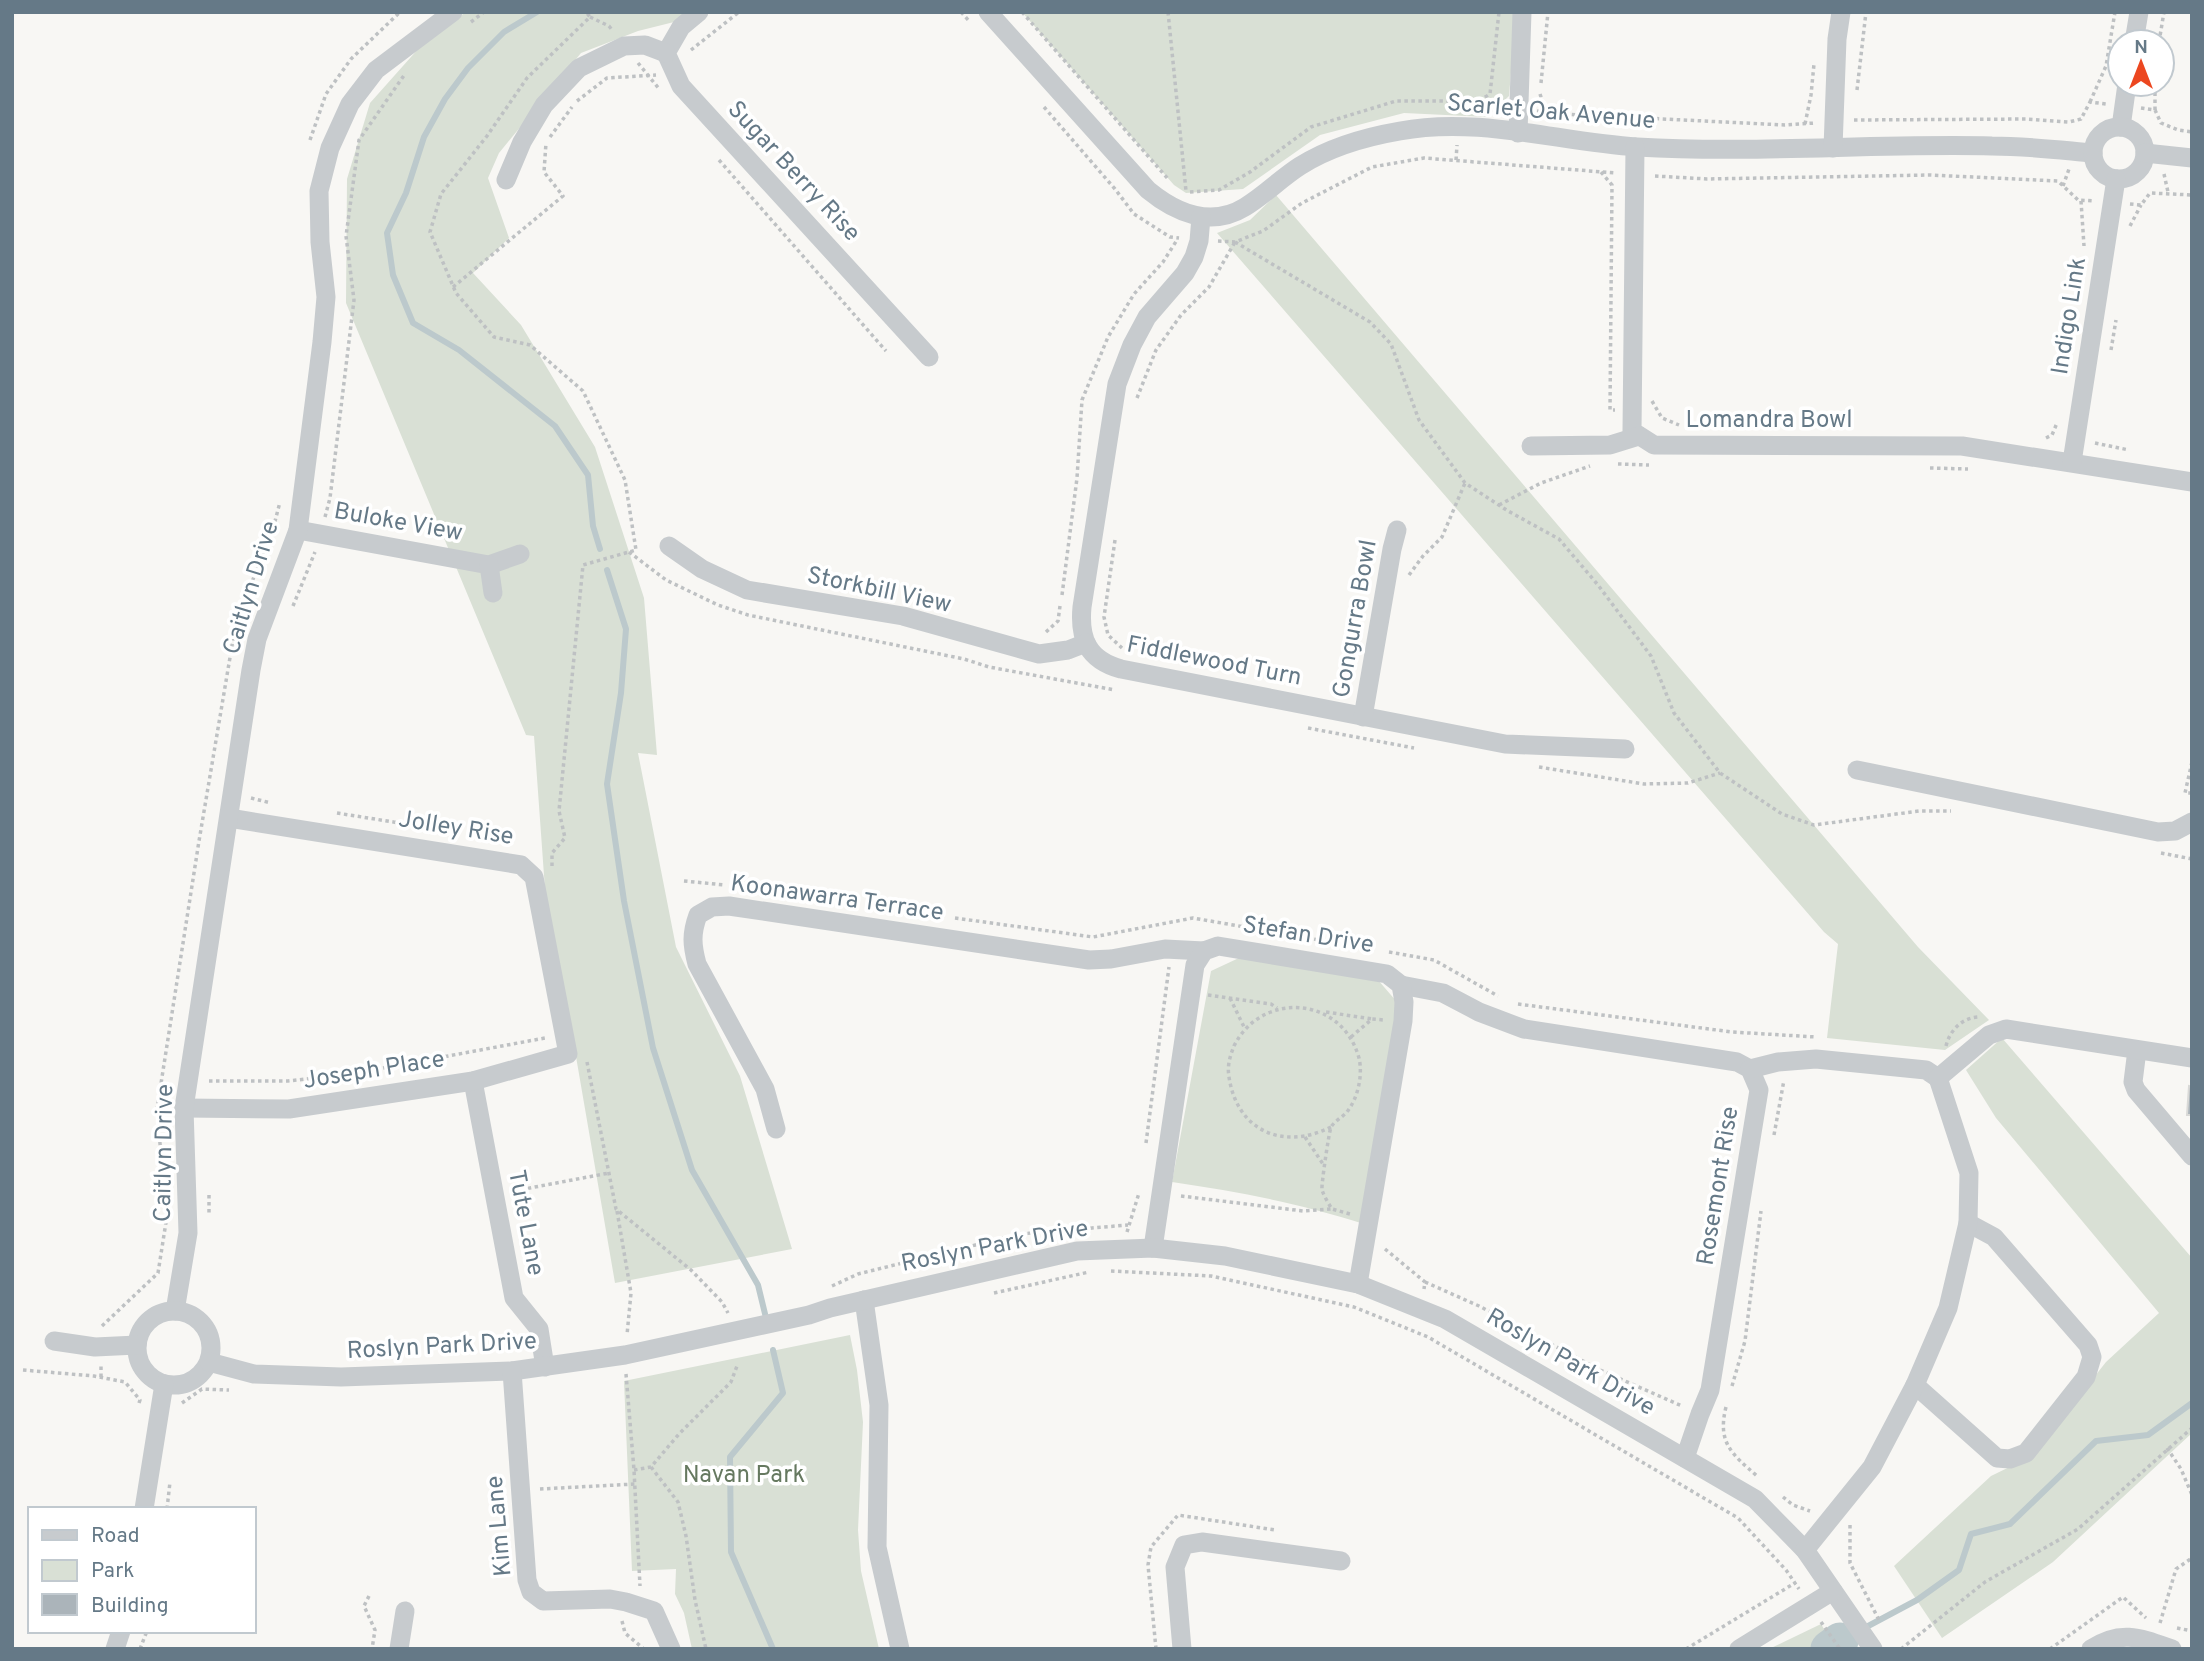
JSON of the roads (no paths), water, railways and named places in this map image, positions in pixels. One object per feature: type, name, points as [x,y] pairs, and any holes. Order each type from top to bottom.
[{"type":"street","points":[[506,180],[522,142],[544,106],[579,68],[624,46],[645,45],[669,59],[681,27],[699,12]]},
{"type":"street","points":[[988,12],[1148,190],[1174,209],[1201,217],[1199,241],[1194,257],[1185,272],[1147,317],[1132,345],[1117,384],[1083,595],[1081,622],[1086,643]]},
{"type":"street","points":[[1518,133],[1522,12]]},
{"type":"street","points":[[1833,148],[1840,12]]},
{"type":"street","name":"Caitlyn Drive","points":[[175,1311],[188,1233],[184,1108],[238,819],[257,639],[298,530],[326,297],[320,242],[319,191],[330,148],[350,104],[376,70],[458,21]]},
{"type":"street","name":"Sugar Berry Rise","points":[[669,59],[681,86],[929,357]]},
{"type":"street","points":[[2121,127],[2125,98]]},
{"type":"street","name":"Scarlet Oak Avenue","points":[[1201,217],[1217,216],[1244,208],[1299,166],[1321,154],[1373,136],[1431,127],[1477,128],[1635,147],[1759,151],[1990,145],[2093,153]]},
{"type":"street","points":[[2121,127],[2138,135],[2145,153],[2144,162],[2133,175],[2116,179],[2102,173],[2093,153],[2098,137],[2105,131],[2121,127]]},
{"type":"street","points":[[1635,147],[1632,431],[1639,436]]},
{"type":"street","points":[[2145,153],[2192,158]]},
{"type":"street","name":"Indigo Link","points":[[2072,462],[2116,179]]},
{"type":"street","points":[[1531,446],[1610,445],[1639,436]]},
{"type":"street","name":"Lomandra Bowl","points":[[1639,436],[1654,445],[1962,446],[2192,482]]},
{"type":"street","name":"Buloke View","points":[[298,530],[489,565],[520,554]]},
{"type":"street","name":"Gongurra Bowl","points":[[1363,717],[1397,530]]},
{"type":"street","name":"Storkbill View","points":[[669,546],[702,569],[747,590],[903,616],[1039,654],[1068,650],[1086,643]]},
{"type":"street","name":"Buloke View","points":[[489,565],[493,593]]},
{"type":"street","name":"Fiddlewood Turn","points":[[1086,643],[1097,659],[1107,665],[1363,717],[1504,744],[1625,749]]},
{"type":"street","points":[[1857,770],[2158,832],[2175,831],[2192,822]]},
{"type":"street","name":"Jolley Rise","points":[[238,819],[521,865],[534,877],[572,1048]]},
{"type":"street","name":"Koonawarra Terrace","points":[[776,1129],[765,1089],[697,964],[691,944],[698,915],[712,907],[729,906],[1089,960],[1172,949],[1204,951]]},
{"type":"street","name":"Stefan Drive","points":[[1204,951],[1218,946],[1387,974],[1401,985]]},
{"type":"street","points":[[1153,1248],[1195,965],[1204,951]]},
{"type":"street","points":[[1358,1284],[1403,1021],[1401,985],[1443,993],[1479,1012],[1524,1029],[1737,1062],[1750,1069],[1785,1061],[1816,1059],[1926,1070],[1938,1078],[1969,1173],[1968,1223],[1948,1308],[1915,1385],[1872,1467],[1805,1550]]},
{"type":"street","points":[[1938,1078],[1989,1035],[2006,1029],[2192,1058]]},
{"type":"street","name":"Joseph Place","points":[[184,1108],[289,1109],[473,1080],[572,1048]]},
{"type":"street","points":[[2137,1050],[2133,1082],[2136,1090],[2192,1156]]},
{"type":"street","name":"Rosemont Rise","points":[[1685,1458],[1710,1390],[1759,1090],[1750,1069]]},
{"type":"street","name":"Tute Lane","points":[[473,1080],[514,1298],[539,1329],[545,1367]]},
{"type":"street","points":[[1915,1385],[1997,1458],[2010,1459],[2026,1452],[2086,1377],[2092,1357],[2088,1345],[1994,1237],[1968,1223]]},
{"type":"street","name":"Roslyn Park Drive","points":[[209,1362],[254,1374],[341,1377],[512,1371],[625,1360],[724,1333],[1077,1251],[1153,1248],[1225,1256],[1358,1284],[1444,1319],[1755,1499],[1805,1550],[1871,1646]]},
{"type":"street","points":[[864,1300],[879,1405],[877,1546],[900,1649]]},
{"type":"street","points":[[175,1311],[199,1320],[207,1330],[211,1343],[209,1362],[202,1373],[192,1381],[180,1385],[164,1384],[153,1378],[138,1358],[137,1345],[148,1322],[159,1315],[175,1311]]},
{"type":"street","points":[[54,1340],[95,1347],[137,1345]]},
{"type":"street","name":"Kim Lane","points":[[512,1371],[527,1580],[531,1592],[542,1601],[610,1599],[654,1611],[671,1649]]},
{"type":"street","points":[[144,1507],[164,1384]]},
{"type":"street","points":[[1182,1649],[1175,1567],[1184,1545],[1202,1542],[1341,1560]]},
{"type":"street","points":[[1739,1649],[1814,1612],[1833,1591]]},
{"type":"street","points":[[399,1649],[405,1611]]},
{"type":"street","points":[[2091,1649],[2117,1637],[2136,1637],[2172,1649]]},
{"type":"waterway","points":[[537,12],[504,32],[468,68],[445,99],[424,137],[406,193],[387,233],[393,275],[413,323],[459,350],[555,426],[588,475],[593,526],[600,549]]},
{"type":"waterway","points":[[607,570],[626,629],[621,693],[607,784],[624,901],[653,1048],[692,1170],[758,1285],[767,1322]]},
{"type":"waterway","points":[[773,1350],[783,1393],[730,1457],[731,1552],[773,1649]]},
{"type":"waterway","points":[[1840,1641],[1917,1600],[1959,1570],[1971,1534],[2010,1524],[2096,1441],[2148,1435],[2192,1403]]},
{"type":"waterway","points":[[1829,1649],[1840,1641]]},
{"type":"park label","name":"Navan Park","points":[[744,1476]]}]
